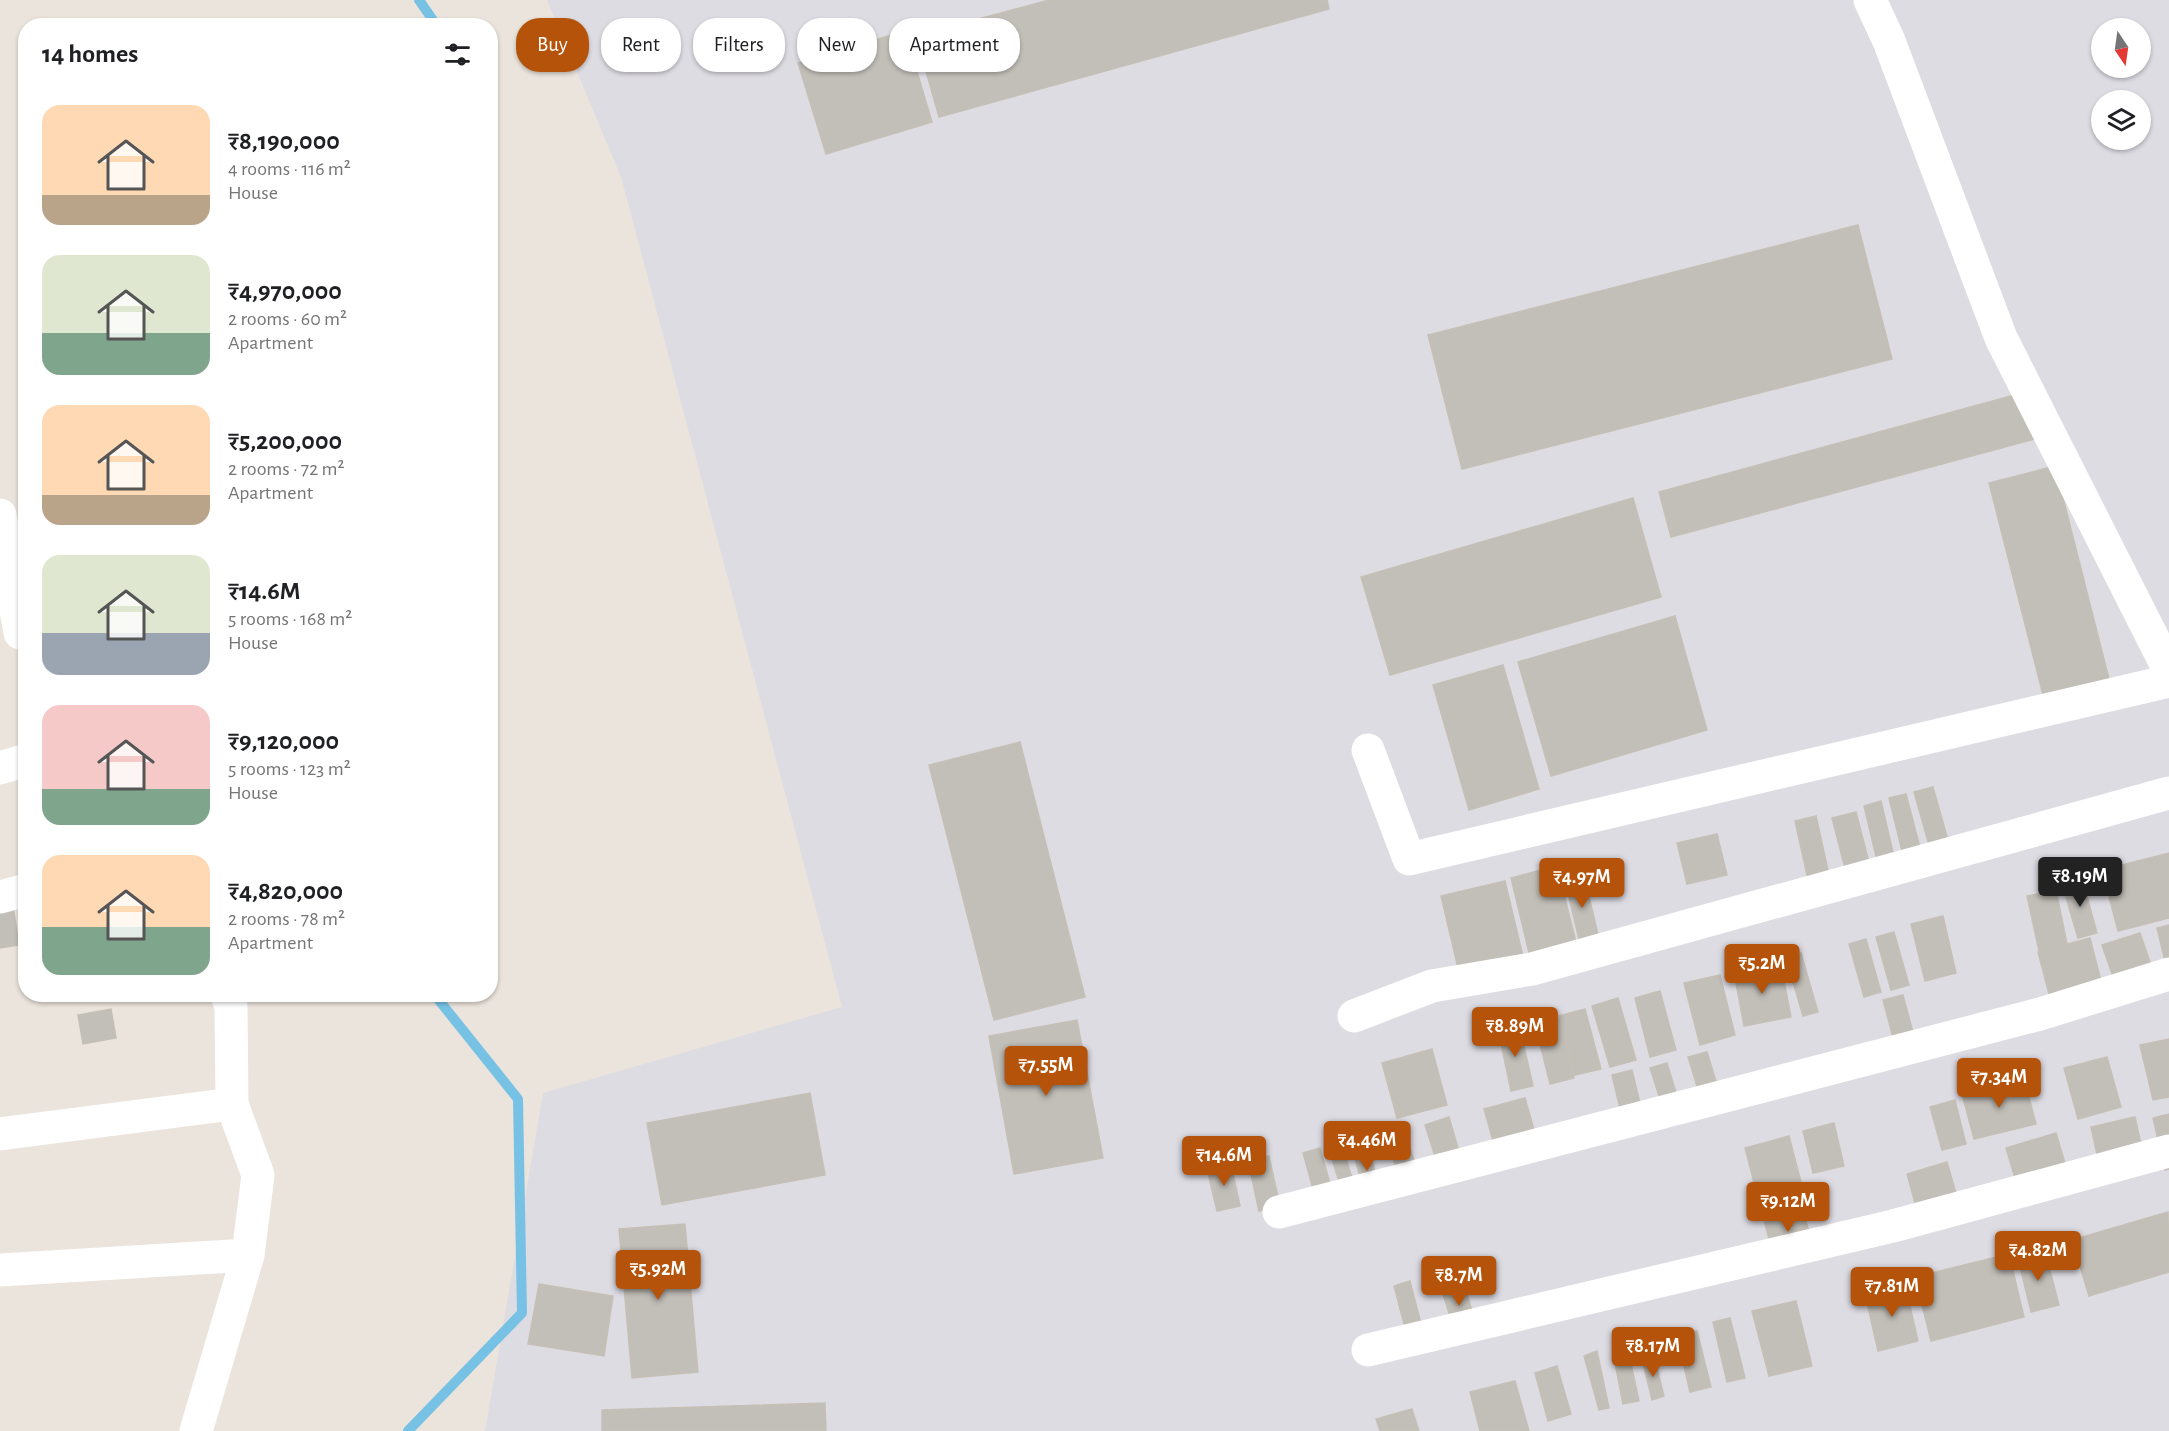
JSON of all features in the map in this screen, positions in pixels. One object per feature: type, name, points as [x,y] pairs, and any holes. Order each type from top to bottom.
[{"type":"street","points":[[1870,0],[1889,41],[2001,338],[2169,670]]},
{"type":"street","points":[[0,515],[15,638]]},
{"type":"street","points":[[1368,750],[1409,859],[2169,681]]},
{"type":"street","points":[[0,768],[18,762]]},
{"type":"street","points":[[1354,1016],[1432,986],[1532,969],[2169,793]]},
{"type":"street","points":[[0,897],[18,892]]},
{"type":"street","points":[[1279,1212],[2040,1014],[2169,974]]},
{"type":"street","points":[[196,1431],[248,1255],[258,1175],[232,1104],[229,1002]]},
{"type":"street","points":[[0,1134],[232,1104]]},
{"type":"street","points":[[1368,1350],[1893,1226],[2169,1150]]},
{"type":"street","points":[[0,1270],[248,1255]]},
{"type":"shaded area","points":[[547,0],[2169,0],[2169,1431],[485,1431],[543,1093],[842,1007],[621,177],[577,72],[589,72],[589,18],[555,18]]},
{"type":"building","points":[[1049,0],[1327,0],[1329,9],[939,117],[926,72],[1020,72],[1020,18],[982,18]]},
{"type":"building","points":[[889,36],[889,72],[917,72],[932,122],[826,154],[801,72],[877,72],[877,39]]},
{"type":"building","points":[[1858,225],[1892,359],[1462,469],[1428,335]]},
{"type":"building","points":[[2022,393],[2035,439],[1671,537],[1659,492]]},
{"type":"building","points":[[2055,466],[2109,679],[2043,695],[1989,483]]},
{"type":"building","points":[[1633,498],[1661,597],[1390,675],[1361,577]]},
{"type":"building","points":[[1675,616],[1707,730],[1551,776],[1518,662]]},
{"type":"building","points":[[1503,665],[1539,789],[1469,810],[1433,685]]},
{"type":"building","points":[[1020,742],[1085,997],[994,1020],[929,765]]},
{"type":"building","points":[[1933,787],[1950,847],[1931,852],[1914,792]]},
{"type":"building","points":[[1906,794],[1922,855],[1904,859],[1889,798]]},
{"type":"building","points":[[1881,801],[1896,865],[1879,869],[1864,806]]},
{"type":"building","points":[[1856,812],[1871,870],[1847,876],[1832,818]]},
{"type":"building","points":[[1816,816],[1832,888],[1811,893],[1795,821]]},
{"type":"building","points":[[1717,834],[1727,875],[1687,884],[1677,843]]},
{"type":"building","points":[[2169,853],[2169,918],[2118,931],[2102,870]]},
{"type":"building","points":[[1557,866],[1578,950],[1531,961],[1511,878]]},
{"type":"building","points":[[1582,867],[1601,947],[1582,952],[1563,872]]},
{"type":"building","points":[[2082,878],[2097,933],[2078,938],[2062,884]]},
{"type":"building","points":[[1505,881],[1526,969],[1462,985],[1441,896]]},
{"type":"building","points":[[2056,890],[2067,944],[2039,951],[2027,896]]},
{"type":"building","points":[[13,906],[18,945],[0,948],[0,908]]},
{"type":"building","points":[[1943,916],[1956,973],[1925,981],[1911,924]]},
{"type":"building","points":[[2169,925],[2169,978],[2157,928]]},
{"type":"building","points":[[1894,932],[1909,985],[1891,990],[1876,937]]},
{"type":"building","points":[[2140,933],[2158,985],[2120,997],[2102,945]]},
{"type":"building","points":[[2090,938],[2106,1000],[2054,1013],[2038,952]]},
{"type":"building","points":[[1866,939],[1881,992],[1864,997],[1849,944]]},
{"type":"building","points":[[1801,953],[1818,1012],[1803,1016],[1786,958]]},
{"type":"building","points":[[1781,965],[1791,1017],[1744,1026],[1734,973]]},
{"type":"building","points":[[1720,975],[1735,1035],[1700,1045],[1684,983]]},
{"type":"building","points":[[1660,991],[1676,1050],[1650,1057],[1635,998]]},
{"type":"building","points":[[1903,995],[1918,1051],[1898,1056],[1883,1000]]},
{"type":"building","points":[[1618,998],[1636,1060],[1610,1067],[1592,1006]]},
{"type":"building","points":[[111,1009],[116,1038],[83,1044],[78,1015]]},
{"type":"building","points":[[1585,1009],[1601,1069],[1575,1075],[1559,1016]]},
{"type":"building","points":[[1560,1018],[1574,1078],[1550,1084],[1535,1024]]},
{"type":"building","points":[[1077,1020],[1103,1158],[1014,1174],[989,1036]]},
{"type":"building","points":[[1519,1024],[1533,1086],[1511,1091],[1498,1029]]},
{"type":"building","points":[[2169,1039],[2169,1097],[2153,1100],[2140,1045]]},
{"type":"building","points":[[1432,1049],[1447,1105],[1397,1118],[1382,1063]]},
{"type":"building","points":[[1707,1052],[1723,1104],[1704,1109],[1688,1057]]},
{"type":"building","points":[[2107,1057],[2121,1107],[2078,1119],[2064,1068]]},
{"type":"building","points":[[1667,1063],[1685,1122],[1669,1127],[1650,1068]]},
{"type":"building","points":[[1632,1070],[1646,1128],[1626,1134],[1612,1075]]},
{"type":"building","points":[[2024,1078],[2036,1124],[1974,1139],[1962,1094]]},
{"type":"building","points":[[810,1093],[825,1175],[662,1205],[647,1123]]},
{"type":"building","points":[[1525,1098],[1538,1144],[1497,1155],[1484,1109]]},
{"type":"building","points":[[1955,1100],[1966,1144],[1942,1150],[1930,1107]]},
{"type":"building","points":[[2169,1114],[2169,1169],[2165,1170],[2153,1118]]},
{"type":"building","points":[[1449,1117],[1463,1165],[1440,1172],[1425,1125]]},
{"type":"building","points":[[2135,1117],[2147,1172],[2103,1182],[2091,1127]]},
{"type":"building","points":[[1834,1123],[1844,1166],[1813,1173],[1803,1131]]},
{"type":"building","points":[[1404,1131],[1421,1180],[1402,1186],[1386,1137]]},
{"type":"building","points":[[2056,1133],[2070,1180],[2020,1195],[2006,1148]]},
{"type":"building","points":[[1789,1136],[1802,1186],[1758,1198],[1745,1148]]},
{"type":"building","points":[[1340,1138],[1358,1198],[1345,1202],[1327,1142]]},
{"type":"building","points":[[1366,1140],[1383,1199],[1367,1203],[1351,1144]]},
{"type":"building","points":[[1320,1148],[1334,1198],[1317,1203],[1303,1153]]},
{"type":"building","points":[[1269,1156],[1280,1206],[1259,1211],[1248,1161]]},
{"type":"building","points":[[1947,1162],[1962,1214],[1921,1225],[1907,1174]]},
{"type":"building","points":[[1231,1164],[1240,1206],[1217,1211],[1207,1169]]},
{"type":"building","points":[[1801,1203],[1815,1253],[1776,1264],[1762,1213]]},
{"type":"building","points":[[2168,1212],[2169,1272],[2089,1296],[2072,1240]]},
{"type":"building","points":[[685,1224],[698,1372],[632,1378],[619,1229]]},
{"type":"building","points":[[2045,1251],[2059,1305],[2031,1312],[2018,1258]]},
{"type":"building","points":[[2009,1254],[2024,1317],[1931,1341],[1915,1277]]},
{"type":"building","points":[[1461,1275],[1479,1333],[1457,1339],[1439,1281]]},
{"type":"building","points":[[1410,1281],[1424,1335],[1408,1339],[1394,1286]]},
{"type":"building","points":[[539,1284],[613,1296],[604,1356],[528,1344]]},
{"type":"building","points":[[1905,1284],[1918,1341],[1878,1351],[1865,1294]]},
{"type":"building","points":[[1796,1301],[1812,1366],[1769,1376],[1752,1311]]},
{"type":"building","points":[[1730,1318],[1745,1378],[1727,1382],[1713,1322]]},
{"type":"building","points":[[1697,1331],[1711,1387],[1690,1392],[1677,1336]]},
{"type":"building","points":[[1628,1350],[1639,1401],[1623,1404],[1613,1353]]},
{"type":"building","points":[[1597,1351],[1609,1408],[1599,1410],[1584,1356]]},
{"type":"building","points":[[1654,1356],[1664,1396],[1652,1400],[1642,1359]]},
{"type":"building","points":[[1557,1366],[1571,1414],[1548,1421],[1535,1373]]},
{"type":"building","points":[[1515,1381],[1529,1431],[1480,1431],[1470,1392]]},
{"type":"building","points":[[825,1403],[826,1431],[602,1431],[602,1410]]},
{"type":"building","points":[[1412,1409],[1419,1431],[1380,1431],[1376,1419]]},
{"type":"waterway","points":[[419,0],[431,18]]},
{"type":"waterway","points":[[408,1431],[522,1313],[518,1099],[440,1002]]}]
